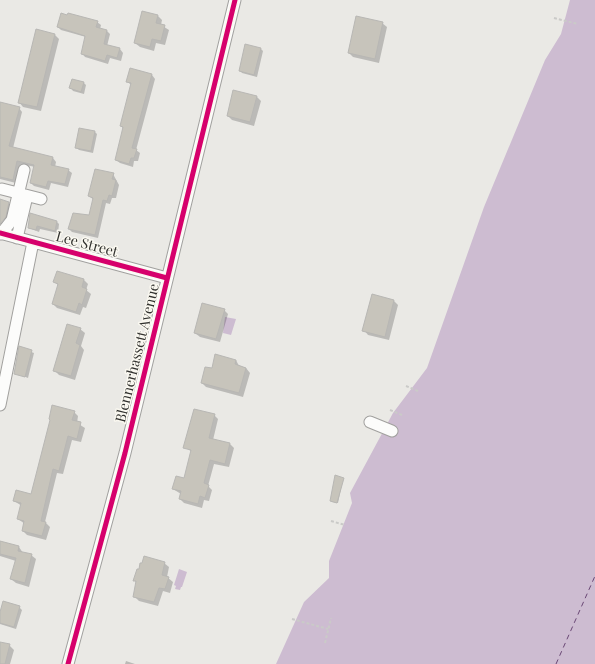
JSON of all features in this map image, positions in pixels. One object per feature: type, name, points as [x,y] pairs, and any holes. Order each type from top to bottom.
[{"type":"street","name":"Blennerhassett Avenue","points":[[68,664],[106,525],[235,0]]},
{"type":"street","points":[[17,238],[23,195],[24,170]]},
{"type":"street","points":[[2,189],[41,199]]},
{"type":"street","points":[[1,234],[12,220],[23,195]]},
{"type":"street","name":"Lee Street","points":[[1,234],[167,278]]},
{"type":"street","points":[[0,405],[33,242]]},
{"type":"street","points":[[370,422],[392,432]]},
{"type":"path","points":[[554,18],[578,24]]},
{"type":"path","points":[[406,386],[418,391]]},
{"type":"path","points":[[390,410],[402,414]]},
{"type":"path","points":[[331,521],[345,525]]},
{"type":"path","points":[[325,643],[331,618]]},
{"type":"path","points":[[292,620],[328,629]]},
{"type":"shaded area","points":[[570,0],[595,0],[595,664],[276,664],[304,602],[329,578],[329,561],[352,503],[350,493],[393,413],[427,368],[484,207],[545,60],[561,34]]},
{"type":"shaded area","points":[[225,317],[236,319],[231,335],[223,333]]},
{"type":"shaded area","points":[[179,569],[187,572],[180,590],[175,589],[176,586],[174,585]]},
{"type":"building","points":[[142,11],[158,15],[156,23],[165,25],[161,41],[152,39],[150,47],[134,43]]},
{"type":"building","points":[[61,13],[67,15],[68,13],[98,21],[96,27],[107,30],[104,44],[120,48],[117,58],[107,55],[105,61],[81,54],[85,36],[57,27]]},
{"type":"building","points":[[356,16],[383,22],[375,59],[348,53]]},
{"type":"building","points":[[36,29],[55,34],[37,107],[18,103]]},
{"type":"building","points":[[245,44],[261,48],[254,75],[239,71]]},
{"type":"building","points":[[130,68],[152,74],[132,148],[137,149],[134,158],[131,158],[129,164],[115,160],[123,127],[120,126],[131,83],[126,82]]},
{"type":"building","points":[[72,79],[84,82],[81,92],[69,88]]},
{"type":"building","points":[[233,90],[257,96],[250,122],[227,116]]},
{"type":"building","points":[[0,102],[20,107],[9,146],[53,157],[51,165],[69,169],[65,184],[48,181],[46,187],[30,183],[34,165],[17,161],[13,180],[0,177]]},
{"type":"building","points":[[79,128],[95,131],[91,151],[75,148]]},
{"type":"building","points":[[95,169],[114,173],[112,179],[116,180],[112,196],[109,195],[107,201],[103,200],[95,235],[68,229],[73,213],[89,215],[93,198],[88,196]]},
{"type":"building","points":[[0,199],[9,202],[6,217],[0,224]]},
{"type":"building","points":[[30,213],[57,221],[55,231],[37,226],[36,230],[28,228]]},
{"type":"building","points":[[57,271],[84,279],[82,287],[87,289],[82,305],[79,303],[76,312],[52,304],[58,284],[53,282]]},
{"type":"building","points":[[372,294],[394,300],[385,337],[362,331]]},
{"type":"building","points":[[202,303],[225,309],[216,339],[194,333]]},
{"type":"building","points":[[67,324],[81,328],[76,343],[80,345],[71,376],[53,371]]},
{"type":"building","points":[[19,346],[32,350],[25,377],[14,374]]},
{"type":"building","points":[[215,354],[236,360],[235,364],[246,368],[239,393],[201,383],[205,367],[212,368]]},
{"type":"building","points":[[52,405],[75,411],[72,420],[81,422],[77,439],[68,436],[59,471],[53,469],[41,521],[46,522],[42,536],[22,531],[24,521],[17,519],[21,503],[13,501],[16,490],[31,494],[50,420]]},
{"type":"building","points":[[194,409],[215,414],[209,438],[230,443],[225,464],[210,460],[204,483],[209,485],[205,498],[200,496],[198,504],[179,499],[181,491],[172,489],[176,476],[184,478],[191,450],[183,448]]},
{"type":"building","points":[[335,475],[344,478],[337,503],[330,501]]},
{"type":"building","points":[[0,541],[19,546],[18,551],[32,554],[25,583],[10,579],[16,558],[0,554]]},
{"type":"building","points":[[144,556],[165,562],[162,575],[169,577],[165,589],[159,588],[154,602],[133,597],[136,581],[133,581]]},
{"type":"building","points":[[3,601],[20,606],[14,627],[0,623],[0,612]]},
{"type":"building","points":[[0,642],[10,644],[5,664],[0,664]]},
{"type":"ferry route","points":[[556,664],[595,576]]},
{"type":"cycle path","points":[[68,664],[125,453],[235,0]]},
{"type":"cycle path","points":[[0,233],[167,278]]}]
